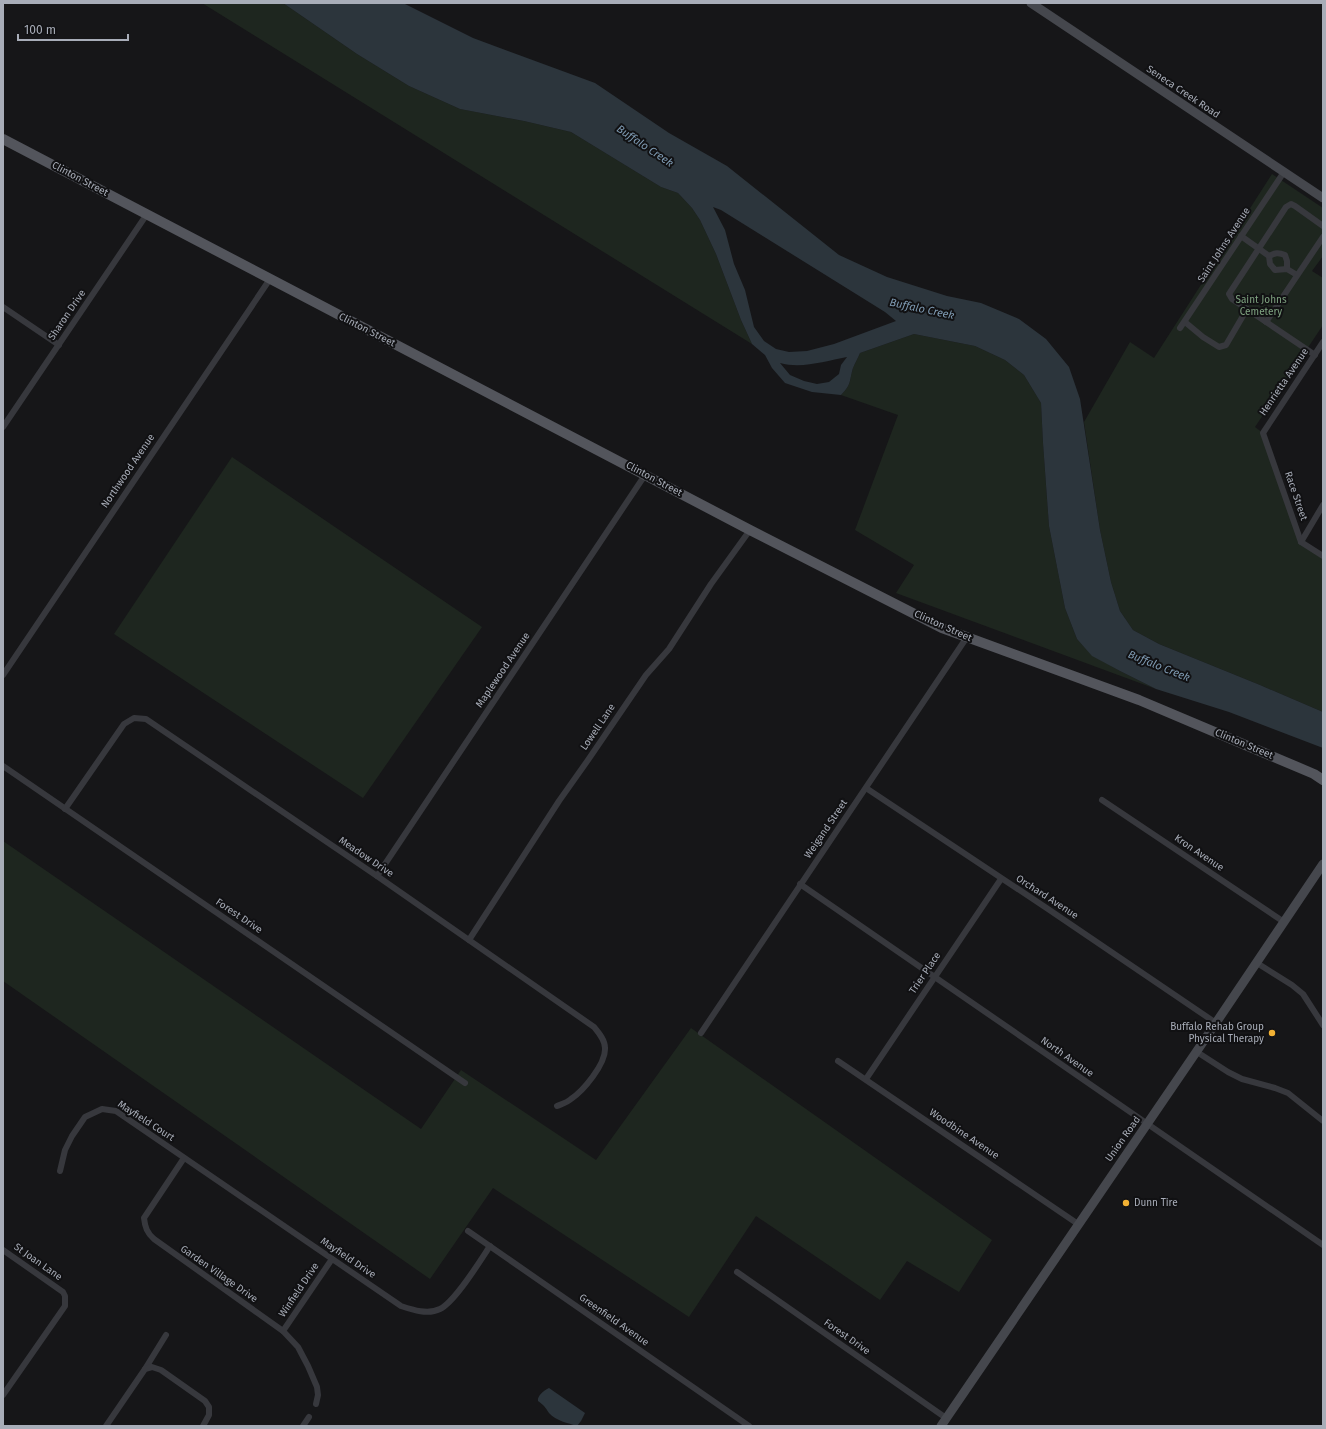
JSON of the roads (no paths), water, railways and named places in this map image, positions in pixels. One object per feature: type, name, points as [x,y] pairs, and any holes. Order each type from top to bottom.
[{"type":"main road","name":"Seneca Creek Road","points":[[1031,3],[1323,198]]},
{"type":"main road","name":"Clinton Street","points":[[3,139],[750,530],[942,628],[1139,700],[1314,774],[1323,780]]},
{"type":"main road","name":"Union Road","points":[[941,1426],[1197,1052],[1323,864]]},
{"type":"street","name":"Saint Johns Avenue","points":[[1180,328],[1284,172]]},
{"type":"street","points":[[1315,355],[1232,299],[1229,294],[1286,207],[1291,204],[1295,206],[1323,226]]},
{"type":"street","name":"Sharon Drive","points":[[3,427],[147,214]]},
{"type":"street","points":[[1241,236],[1269,256],[1270,264],[1275,270],[1287,269],[1297,276]]},
{"type":"street","points":[[1266,322],[1323,237]]},
{"type":"street","points":[[1269,256],[1274,253],[1285,255],[1287,269]]},
{"type":"street","name":"Northwood Avenue","points":[[3,675],[270,279]]},
{"type":"street","points":[[3,307],[59,345]]},
{"type":"street","points":[[1185,322],[1202,338],[1219,347],[1226,345],[1247,309]]},
{"type":"street","name":"Henrietta Avenue","points":[[1262,432],[1323,342]]},
{"type":"street","name":"Race Street","points":[[1262,432],[1301,542]]},
{"type":"street","name":"Maplewood Avenue","points":[[377,876],[645,475]]},
{"type":"street","points":[[1323,505],[1301,542],[1323,556]]},
{"type":"street","name":"Lowell Lane","points":[[469,940],[559,801],[646,675],[669,649],[711,584],[750,530]]},
{"type":"street","name":"Weigand Street","points":[[701,1033],[967,637]]},
{"type":"street","name":"Meadow Drive","points":[[65,809],[124,724],[134,718],[146,719],[594,1026],[601,1036],[605,1049],[601,1064],[588,1084],[571,1100],[557,1106]]},
{"type":"street","name":"Forest Drive","points":[[3,766],[464,1083]]},
{"type":"street","name":"Orchard Avenue","points":[[866,788],[1216,1023]]},
{"type":"street","name":"Kron Avenue","points":[[1102,800],[1284,922]]},
{"type":"street","name":"Trier Place","points":[[866,1079],[1001,879]]},
{"type":"street","name":"North Avenue","points":[[800,884],[1323,1245]]},
{"type":"street","points":[[1257,963],[1292,985],[1303,994],[1323,1025]]},
{"type":"street","points":[[1197,1052],[1242,1080],[1275,1088],[1288,1093],[1323,1121]]},
{"type":"street","name":"Woodbine Avenue","points":[[838,1061],[1078,1224]]},
{"type":"street","name":"Mayfield Court","points":[[60,1171],[65,1150],[79,1124],[85,1117],[102,1109],[116,1111],[184,1158]]},
{"type":"street","name":"Mayfield Drive","points":[[184,1158],[401,1306],[415,1311],[430,1312],[440,1310],[449,1302],[490,1246]]},
{"type":"street","name":"Garden Village Drive","points":[[184,1158],[144,1218],[148,1234],[154,1240],[283,1331],[298,1347],[308,1366],[317,1387],[318,1395],[316,1404]]},
{"type":"street","name":"Greenfield Avenue","points":[[468,1231],[749,1426]]},
{"type":"street","name":"St Joan Lane","points":[[3,1250],[63,1292],[65,1296],[65,1306],[3,1395]]},
{"type":"street","name":"Winfield Drive","points":[[283,1331],[332,1259]]},
{"type":"street","name":"Forest Drive","points":[[737,1272],[946,1418]]},
{"type":"street","points":[[106,1426],[166,1335]]},
{"type":"street","points":[[145,1369],[152,1367],[161,1370],[205,1401],[209,1407],[209,1415],[203,1426]]},
{"type":"street","points":[[303,1426],[309,1417]]},
{"type":"water","name":"Buffalo Creek","points":[[283,3],[403,3],[473,38],[595,83],[669,133],[727,166],[839,255],[887,277],[947,296],[981,303],[1019,319],[1046,339],[1069,367],[1080,399],[1100,530],[1111,582],[1120,611],[1133,630],[1159,644],[1323,712],[1323,748],[1229,712],[1156,689],[1092,656],[1077,639],[1065,608],[1049,526],[1041,403],[1024,375],[1005,360],[975,346],[914,334],[860,353],[853,368],[849,385],[841,395],[812,392],[785,383],[772,368],[765,355],[752,344],[741,320],[716,254],[700,220],[692,208],[678,193],[661,187],[571,132],[524,121],[460,109],[409,86],[357,54]],"holes":[[[713,207],[721,210],[885,312],[896,321],[834,344],[807,351],[789,352],[776,349],[764,341],[754,327],[745,290],[734,264],[725,230]],[[847,357],[841,365],[839,374],[829,382],[817,384],[804,381],[790,375],[780,363],[788,365],[805,365]]]},
{"type":"water","points":[[549,1388],[585,1413],[577,1426],[555,1418],[549,1413],[544,1405],[538,1401],[541,1393]]},
{"type":"place","name":"Buffalo Rehab Group Physical Therapy","points":[[1272,1033]]},
{"type":"place","name":"Dunn Tire","points":[[1126,1203]]},
{"type":"park label","name":"Saint Johns Cemetery","points":[[1261,306]]}]
